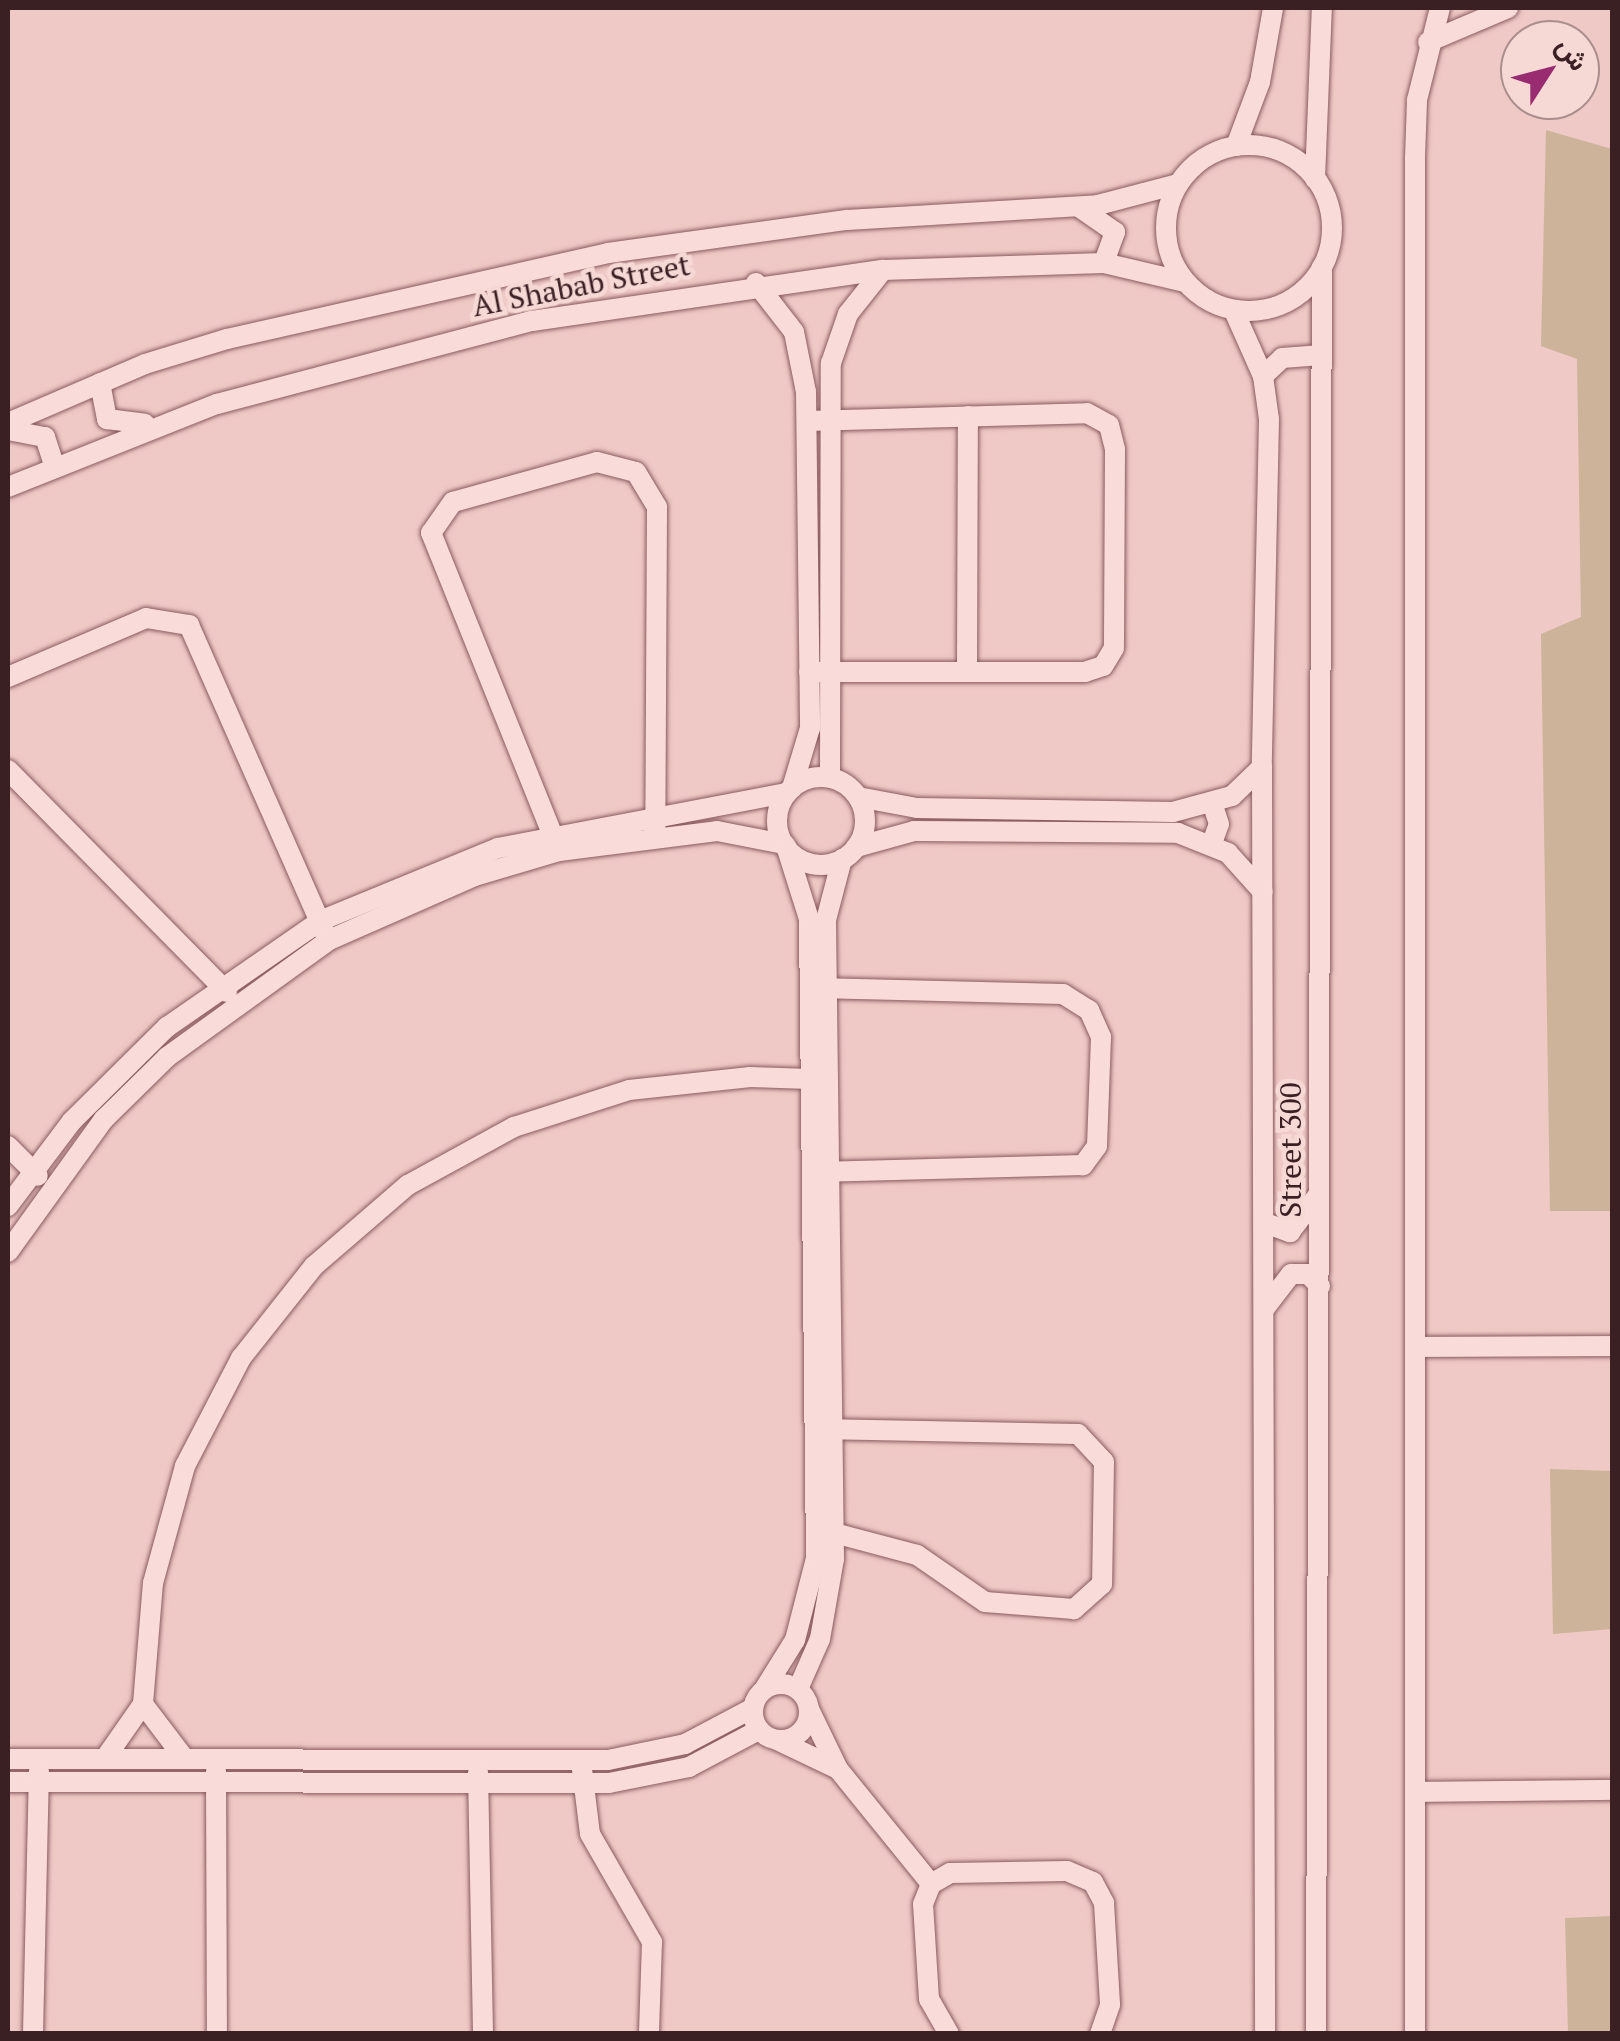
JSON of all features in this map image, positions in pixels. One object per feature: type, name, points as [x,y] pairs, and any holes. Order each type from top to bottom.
[{"type":"street","points":[[1236,146],[1260,82],[1273,8]]},
{"type":"street","points":[[1316,179],[1280,151],[1236,146],[1203,159],[1178,184],[1167,245],[1185,282],[1234,312],[1286,302],[1322,267],[1332,231],[1316,179],[1322,8]]},
{"type":"street","points":[[1415,2034],[1414,158],[1428,42],[1440,8]]},
{"type":"street","points":[[1428,42],[1508,8]]},
{"type":"street","name":"Al Shabab Street","points":[[8,427],[100,384],[228,339],[608,254],[848,220],[1077,206],[1178,184]]},
{"type":"street","points":[[1077,206],[1114,232],[1104,262]]},
{"type":"street","name":"Al Shabab Street","points":[[8,487],[161,423],[532,320],[756,283],[882,270],[1104,262],[1185,282]]},
{"type":"street","name":"Street 300","points":[[1316,2034],[1322,267]]},
{"type":"street","points":[[882,270],[837,338],[820,672],[810,728],[778,824],[810,920],[819,988],[827,1613],[798,1689],[838,1769],[931,1884]]},
{"type":"street","points":[[756,283],[794,332],[807,421],[820,672],[830,778]]},
{"type":"street","name":"Street 300","points":[[1234,312],[1263,376],[1269,418],[1262,768],[1265,2034]]},
{"type":"street","points":[[1263,376],[1282,358],[1322,356]]},
{"type":"street","points":[[100,384],[107,419],[161,423]]},
{"type":"street","points":[[807,421],[1087,413],[1108,425],[1115,449],[1110,658],[1085,672],[820,672]]},
{"type":"street","points":[[968,416],[968,672]]},
{"type":"street","points":[[8,427],[45,437],[54,465]]},
{"type":"street","points":[[556,842],[431,533],[453,502],[597,462],[636,472],[657,507],[656,827]]},
{"type":"street","points":[[8,677],[146,618],[190,626],[325,931]]},
{"type":"street","points":[[830,778],[858,797],[918,808],[1173,812],[1213,805],[1262,768]]},
{"type":"street","points":[[8,770],[235,1001]]},
{"type":"street","points":[[8,1206],[31,1169],[122,1069],[220,984],[325,931],[556,842],[656,827],[830,778]]},
{"type":"street","points":[[821,1172],[810,1079],[828,904],[865,817],[858,797]]},
{"type":"street","points":[[1212,843],[1218,824],[1213,805]]},
{"type":"street","points":[[656,827],[740,832],[785,845],[812,863],[914,831],[1178,833],[1212,843],[1262,892]]},
{"type":"street","points":[[8,1252],[49,1188],[116,1108],[235,1001],[325,931]]},
{"type":"street","points":[[819,988],[1062,994],[1089,1010],[1101,1038],[1097,1146],[1083,1165],[821,1172]]},
{"type":"street","points":[[106,1757],[143,1704],[152,1583],[198,1438],[276,1309],[360,1222],[460,1153],[571,1106],[690,1080],[810,1079]]},
{"type":"street","points":[[8,1146],[49,1188]]},
{"type":"street","points":[[1264,1222],[1290,1232],[1320,1193]]},
{"type":"street","points":[[1265,1308],[1291,1274],[1308,1274],[1320,1286]]},
{"type":"street","points":[[1416,1348],[1612,1346]]},
{"type":"street","points":[[823,1429],[1078,1434],[1104,1462],[1102,1584],[1074,1609],[984,1602],[917,1555],[825,1530]]},
{"type":"street","points":[[8,1760],[216,1757],[582,1761],[660,1752],[753,1708],[806,1614],[825,1530]]},
{"type":"street","points":[[764,1688],[798,1689]]},
{"type":"street","points":[[143,1704],[184,1758]]},
{"type":"street","points":[[753,1708],[768,1735],[838,1769]]},
{"type":"street","points":[[8,1782],[581,1783],[663,1774],[768,1735],[796,1735],[809,1709]]},
{"type":"street","points":[[216,1757],[216,2034]]},
{"type":"street","points":[[33,2034],[39,1758]]},
{"type":"street","points":[[478,1760],[483,2034]]},
{"type":"street","points":[[582,1761],[581,1783],[600,1858],[652,1942],[649,2034]]},
{"type":"street","points":[[1417,1792],[1612,1790]]},
{"type":"street","points":[[949,2034],[928,1999],[923,1904],[931,1884],[950,1873],[1067,1870],[1092,1882],[1104,1903],[1110,2005],[1100,2034]]},
{"type":"shaded area","points":[[1546,130],[1612,149],[1612,1211],[1550,1211],[1541,634],[1581,617],[1577,359],[1541,346]]},
{"type":"shaded area","points":[[1550,1469],[1612,1471],[1612,1629],[1553,1634]]},
{"type":"shaded area","points":[[1612,1916],[1612,2033],[1568,2033],[1565,1918]]}]
